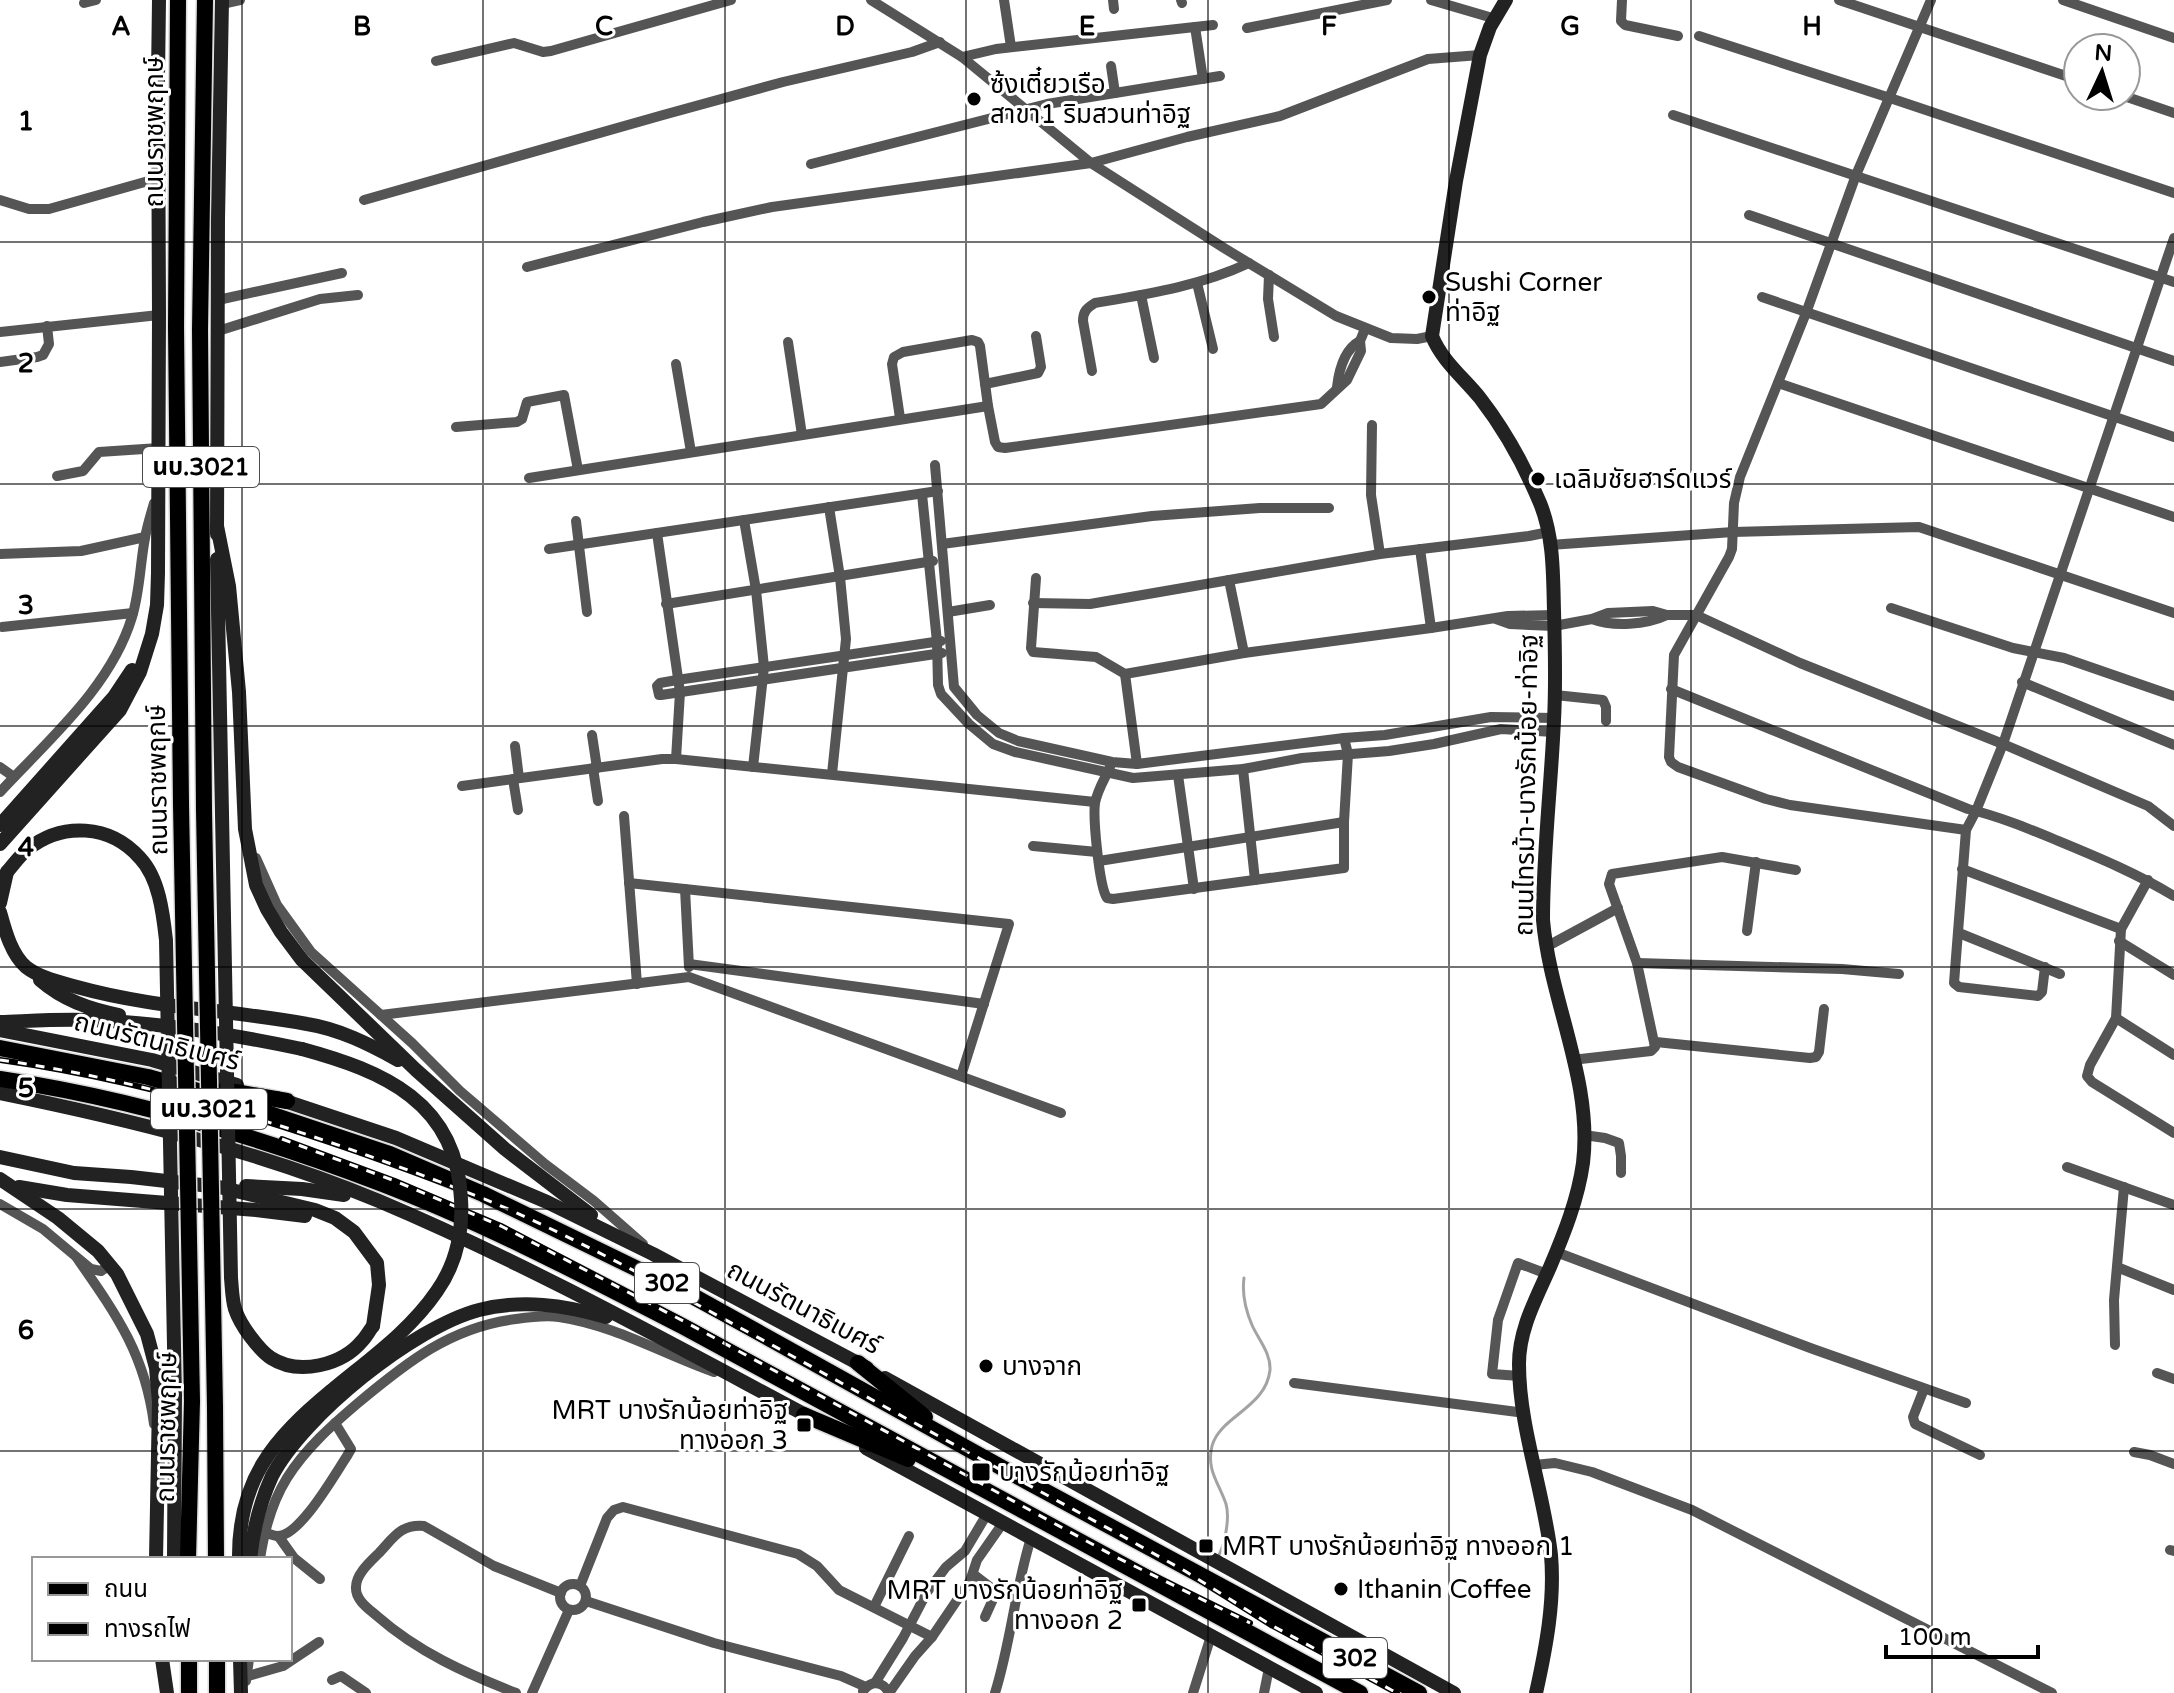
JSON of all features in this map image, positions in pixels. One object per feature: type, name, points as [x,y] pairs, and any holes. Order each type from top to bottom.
[{"type":"main road","name":"ถนนราชพฤกษ์","points":[[159,0],[159,91]]},
{"type":"main road","name":"ถนนราชพฤกษ์","points":[[178,0],[176,327],[192,1401],[188,1557]]},
{"type":"main road","name":"ถนนราชพฤกษ์","points":[[205,0],[200,330],[216,1557]]},
{"type":"main road","points":[[1432,336],[1456,181],[1480,55],[1490,27],[1506,0]]},
{"type":"main road","points":[[179,1182],[219,1187],[315,1210],[335,1218],[354,1232],[377,1263],[379,1285],[373,1326],[362,1341],[349,1353],[311,1367],[291,1366],[272,1359],[244,1329],[236,1311],[231,1278],[222,814],[216,582],[222,2]]},
{"type":"main road","points":[[205,124],[220,61]]},
{"type":"main road","points":[[159,91],[179,171]]},
{"type":"main road","points":[[3,834],[114,697],[152,634],[158,584],[159,91]]},
{"type":"main road","name":"ถนนไทรม้า-บางรักน้อย-ท่าอิฐ","points":[[1432,336],[1440,352],[1480,398],[1505,436],[1540,503],[1549,538],[1555,695],[1543,898],[1546,947],[1579,1091],[1584,1135],[1581,1176],[1556,1252],[1525,1323],[1520,1350],[1525,1413],[1549,1539],[1552,1575],[1548,1625],[1536,1693]]},
{"type":"main road","points":[[217,526],[229,586],[239,692],[248,854],[256,885],[267,909],[302,960],[416,1070],[537,1175],[625,1239]]},
{"type":"main road","points":[[0,903],[7,872],[26,850],[53,833],[78,829],[105,833],[141,858],[152,877],[163,912],[175,1396],[174,1557]]},
{"type":"main road","points":[[0,912],[12,946],[25,966],[60,996],[82,1005],[182,1028]]},
{"type":"main road","points":[[25,966],[55,981],[115,996],[310,1024],[365,1042],[416,1070]]},
{"type":"main road","points":[[0,1022],[86,1020],[182,1028],[302,1049],[366,1069],[393,1083],[417,1101],[446,1138],[453,1154],[461,1192],[461,1228],[450,1269],[438,1290],[405,1330],[286,1430],[268,1453],[254,1476],[240,1527],[239,1557]]},
{"type":"main road","name":"ถนนรัตนาธิเบศร์","points":[[0,1030],[152,1060],[287,1101],[396,1138],[547,1202],[625,1239],[858,1363],[1454,1693]]},
{"type":"main road","name":"ถนนรัตนาธิเบศร์","points":[[0,1048],[148,1077],[281,1117],[390,1154],[483,1194],[693,1296],[964,1447],[1419,1693]]},
{"type":"main road","points":[[148,1077],[287,1101]]},
{"type":"main road","name":"302","points":[[0,1079],[142,1107],[208,1126],[380,1183],[472,1222],[682,1326],[1360,1693]]},
{"type":"main road","name":"302","points":[[0,1093],[79,1109],[214,1144],[376,1200],[471,1242],[663,1338],[1316,1693]]},
{"type":"main road","points":[[0,1157],[74,1173],[302,1189],[376,1200]]},
{"type":"main road","points":[[4,1181],[31,1190],[67,1195],[300,1215],[354,1232]]},
{"type":"main road","points":[[4,1181],[58,1218],[98,1251],[117,1274],[147,1334],[156,1368],[159,1402],[156,1557]]},
{"type":"main road","points":[[250,1557],[265,1495],[288,1452],[316,1420],[361,1378],[406,1344],[469,1313],[505,1305],[528,1304],[554,1304],[586,1311],[663,1338]]},
{"type":"main road","points":[[858,1363],[964,1447]]},
{"type":"main road","points":[[804,1415],[1002,1499]]},
{"type":"main road","points":[[162,1661],[167,1693]]},
{"type":"main road","points":[[167,1693],[169,1661]]},
{"type":"main road","points":[[189,1661],[189,1693]]},
{"type":"main road","points":[[217,1661],[217,1693]]},
{"type":"main road","points":[[241,1661],[242,1693]]},
{"type":"main road","points":[[1421,1675],[1426,1693]]},
{"type":"street","points":[[84,3],[96,0]]},
{"type":"street","points":[[222,2],[240,0]]},
{"type":"street","points":[[436,61],[514,43],[535,50],[551,51],[731,0]]},
{"type":"street","points":[[871,0],[962,57],[1091,163],[1336,316],[1391,338],[1406,340],[1432,336]]},
{"type":"street","points":[[1004,0],[1011,47]]},
{"type":"street","points":[[1247,28],[1387,0]]},
{"type":"street","points":[[1431,0],[1496,19]]},
{"type":"street","points":[[1622,0],[1621,21],[1625,25],[1678,36]]},
{"type":"street","points":[[1839,0],[2062,75]]},
{"type":"street","points":[[1931,0],[1856,175],[1736,492],[1729,557],[1674,655],[1669,757],[1678,767],[1790,805],[1966,830]]},
{"type":"street","points":[[2063,0],[2174,38]]},
{"type":"street","points":[[962,57],[1011,47],[1213,25]]},
{"type":"street","points":[[1195,27],[1203,79]]},
{"type":"street","points":[[1699,36],[2174,193]]},
{"type":"street","points":[[364,200],[663,115],[912,52],[940,42]]},
{"type":"street","points":[[527,267],[772,207],[1091,163],[1280,116],[1428,59],[1480,55]]},
{"type":"street","points":[[1111,66],[1115,93]]},
{"type":"street","points":[[811,164],[1025,109],[1220,76]]},
{"type":"street","points":[[2142,102],[2174,113]]},
{"type":"street","points":[[1673,115],[2174,282]]},
{"type":"street","points":[[0,200],[29,209],[49,209],[159,178]]},
{"type":"street","points":[[1749,215],[2174,361]]},
{"type":"street","points":[[2045,967],[2042,992],[2038,996],[1956,986],[1953,981],[1966,830],[2003,744],[2174,238]]},
{"type":"street","points":[[1092,371],[1083,314],[1088,307],[1095,303],[1197,283],[1249,263]]},
{"type":"street","points":[[218,300],[342,273]]},
{"type":"street","points":[[1269,275],[1268,299],[1274,337]]},
{"type":"street","points":[[1197,283],[1213,349]]},
{"type":"street","points":[[218,331],[320,299],[358,295]]},
{"type":"street","points":[[1141,295],[1154,358]]},
{"type":"street","points":[[1762,297],[2174,437]]},
{"type":"street","points":[[0,332],[159,315]]},
{"type":"street","points":[[0,362],[43,355],[49,344],[47,326]]},
{"type":"street","points":[[900,418],[892,364],[894,357],[903,352],[972,340],[978,342],[998,447],[1321,404],[1347,380],[1361,351],[1360,341],[1365,329]]},
{"type":"street","points":[[985,384],[1038,373],[1041,367],[1036,336]]},
{"type":"street","points":[[788,342],[802,435]]},
{"type":"street","points":[[676,364],[691,452]]},
{"type":"street","points":[[1778,383],[2174,517]]},
{"type":"street","points":[[456,427],[517,422],[522,419],[527,402],[564,395],[578,470]]},
{"type":"street","points":[[529,478],[988,406]]},
{"type":"street","points":[[1372,425],[1371,495],[1380,554]]},
{"type":"street","points":[[57,476],[83,471],[99,452],[159,448]]},
{"type":"street","points":[[935,465],[954,687],[977,715],[999,733],[1018,741],[1112,762],[1137,764],[1400,733],[1498,716],[1554,725]]},
{"type":"street","points":[[0,792],[102,680],[120,649],[133,613],[145,537],[159,486]]},
{"type":"street","points":[[549,549],[938,491]]},
{"type":"street","points":[[922,494],[937,642],[938,685],[941,694],[993,744],[1015,752],[1133,778],[1243,769],[1302,758],[1389,751],[1501,729],[1554,725]]},
{"type":"street","points":[[829,507],[840,577],[846,654],[832,774]]},
{"type":"street","points":[[942,544],[1152,516],[1260,508],[1329,508]]},
{"type":"street","points":[[744,520],[756,590],[764,667],[753,767]]},
{"type":"street","points":[[576,521],[587,612]]},
{"type":"street","points":[[1033,603],[1090,604],[1380,554],[1529,536],[1549,538],[1919,527],[2174,613]]},
{"type":"street","points":[[657,533],[680,692],[676,759]]},
{"type":"street","points":[[0,554],[81,551],[145,537]]},
{"type":"street","points":[[1420,549],[1431,628]]},
{"type":"street","points":[[666,604],[943,560]]},
{"type":"street","points":[[1036,578],[1033,652],[1096,657],[1125,674],[1244,653],[1508,616],[1592,619],[1607,623],[1654,621],[1667,615],[1696,615],[1800,663],[2148,806],[2174,826]]},
{"type":"street","points":[[1229,580],[1244,653]]},
{"type":"street","points":[[948,612],[990,605]]},
{"type":"street","points":[[1891,608],[2013,648],[2064,658],[2174,696]]},
{"type":"street","points":[[2,627],[133,613]]},
{"type":"street","points":[[950,640],[677,680],[658,684],[658,693],[952,653]]},
{"type":"street","points":[[1125,674],[1137,764]]},
{"type":"street","points":[[2022,682],[2174,745]]},
{"type":"street","points":[[1671,689],[2117,865],[2174,896]]},
{"type":"street","points":[[1555,695],[1603,700],[1606,721]]},
{"type":"street","points":[[592,735],[598,801]]},
{"type":"street","points":[[1112,762],[1095,802],[1102,892],[1113,899],[1344,868],[1348,754],[1344,738]]},
{"type":"street","points":[[515,746],[518,810]]},
{"type":"street","points":[[462,786],[676,759],[1095,802]]},
{"type":"street","points":[[0,767],[14,777]]},
{"type":"street","points":[[1243,769],[1255,880]]},
{"type":"street","points":[[1178,775],[1194,889]]},
{"type":"street","points":[[243,801],[256,861],[277,905],[311,952],[460,1091],[545,1164],[594,1201],[653,1254]]},
{"type":"street","points":[[624,816],[637,984]]},
{"type":"street","points":[[1033,846],[1098,857],[1189,847],[1344,822]]},
{"type":"street","points":[[1572,1060],[1651,1051],[1655,1047],[1637,963],[1609,881],[1611,876],[1616,872],[1722,857],[1796,870]]},
{"type":"street","points":[[1747,931],[1756,862]]},
{"type":"street","points":[[1962,869],[2120,935],[2174,975]]},
{"type":"street","points":[[2148,880],[2120,935],[2116,1018],[2087,1076],[2174,1133]]},
{"type":"street","points":[[629,883],[1009,924],[961,1076]]},
{"type":"street","points":[[685,889],[689,977]]},
{"type":"street","points":[[1546,947],[1618,908]]},
{"type":"street","points":[[1959,933],[2060,974]]},
{"type":"street","points":[[1637,963],[1842,969],[1899,974]]},
{"type":"street","points":[[689,964],[984,1004]]},
{"type":"street","points":[[381,1015],[689,977],[1061,1113]]},
{"type":"street","points":[[1656,1042],[1816,1057],[1824,1009]]},
{"type":"street","points":[[2116,1018],[2174,1055]]},
{"type":"street","points":[[1584,1135],[1619,1143],[1621,1173]]},
{"type":"street","points":[[2067,1167],[2174,1205]]},
{"type":"street","points":[[2115,1345],[2113,1323],[2124,1187]]},
{"type":"street","points":[[0,1204],[43,1229],[91,1269],[101,1271],[110,1265]]},
{"type":"street","points":[[1556,1252],[1966,1403]]},
{"type":"street","points":[[77,1258],[121,1323],[138,1357],[150,1398],[158,1470]]},
{"type":"street","points":[[1520,1376],[1492,1374],[1498,1320],[1518,1263],[1547,1274]]},
{"type":"street","points":[[2117,1267],[2174,1290]]},
{"type":"street","points":[[260,1557],[285,1481],[318,1438],[395,1372],[473,1327],[535,1317],[558,1317],[607,1329],[753,1387]]},
{"type":"street","points":[[2157,1373],[2174,1379]]},
{"type":"street","points":[[1294,1383],[1525,1413]]},
{"type":"street","points":[[1924,1389],[1913,1417],[1915,1424],[1980,1455]]},
{"type":"street","points":[[279,1537],[288,1533],[311,1511],[351,1449],[335,1423]]},
{"type":"street","points":[[2134,1452],[2174,1464]]},
{"type":"street","points":[[1534,1465],[1555,1463],[1592,1472],[1692,1510],[2052,1693]]},
{"type":"street","points":[[580,1586],[607,1518],[614,1510],[623,1507],[798,1554],[817,1566],[839,1590],[932,1637]]},
{"type":"street","points":[[868,1688],[911,1624],[927,1592],[946,1567],[965,1551],[987,1514]]},
{"type":"street","points":[[586,1601],[714,1643],[841,1676],[868,1688],[884,1686],[889,1693],[932,1637],[973,1574],[977,1560],[1003,1523]]},
{"type":"street","points":[[516,1693],[447,1664],[394,1632],[367,1607],[357,1595],[355,1586],[360,1575],[403,1528],[413,1525],[424,1526],[494,1566],[561,1593]]},
{"type":"street","points":[[266,1533],[279,1537],[294,1558],[320,1579]]},
{"type":"street","points":[[874,1607],[909,1536]]},
{"type":"street","points":[[995,1693],[1031,1538]]},
{"type":"street","points":[[973,1574],[994,1590],[985,1617]]},
{"type":"street","points":[[575,1584],[586,1594],[586,1601],[577,1610],[569,1610],[561,1603],[561,1593],[566,1586],[575,1584]]},
{"type":"street","points":[[532,1693],[569,1610]]},
{"type":"street","points":[[1193,1693],[1211,1636]]},
{"type":"street","points":[[292,1660],[319,1642]]},
{"type":"street","points":[[244,1675],[248,1661]]},
{"type":"street","points":[[244,1675],[283,1666],[290,1661]]},
{"type":"street","points":[[1264,1693],[1269,1668]]},
{"type":"street","points":[[332,1680],[341,1676],[366,1693]]},
{"type":"waterway","points":[[1218,1557],[1226,1531],[1227,1510],[1212,1469],[1212,1446],[1224,1427],[1260,1394],[1270,1370],[1266,1352],[1248,1314],[1244,1278]]},
{"type":"railway","points":[[0,1060],[91,1076],[226,1109],[358,1152],[508,1209],[612,1259],[783,1351],[1124,1537],[1271,1625],[1397,1693]]},
{"type":"railway","points":[[282,1139],[395,1181],[501,1226],[689,1324],[1114,1556],[1250,1623]]},
{"type":"place","name":"ซ้งเตี๋ยวเรือ สาขา1 ริมสวนท่าอิฐ","points":[[974,99]]},
{"type":"place","name":"Sushi Corner ท่าอิฐ","points":[[1429,297]]},
{"type":"place","name":"เฉลิมชัยฮาร์ดแวร์","points":[[1538,479]]},
{"type":"place","name":"บางจาก","points":[[986,1366]]},
{"type":"place","name":"MRT บางรักน้อยท่าอิฐ ทางออก 3","points":[[804,1425]]},
{"type":"place","name":"บางรักน้อยท่าอิฐ","points":[[981,1472]]},
{"type":"place","name":"MRT บางรักน้อยท่าอิฐ ทางออก 1","points":[[1206,1546]]},
{"type":"place","name":"Ithanin Coffee","points":[[1341,1589]]},
{"type":"place","name":"MRT บางรักน้อยท่าอิฐ ทางออก 2","points":[[1139,1605]]}]
